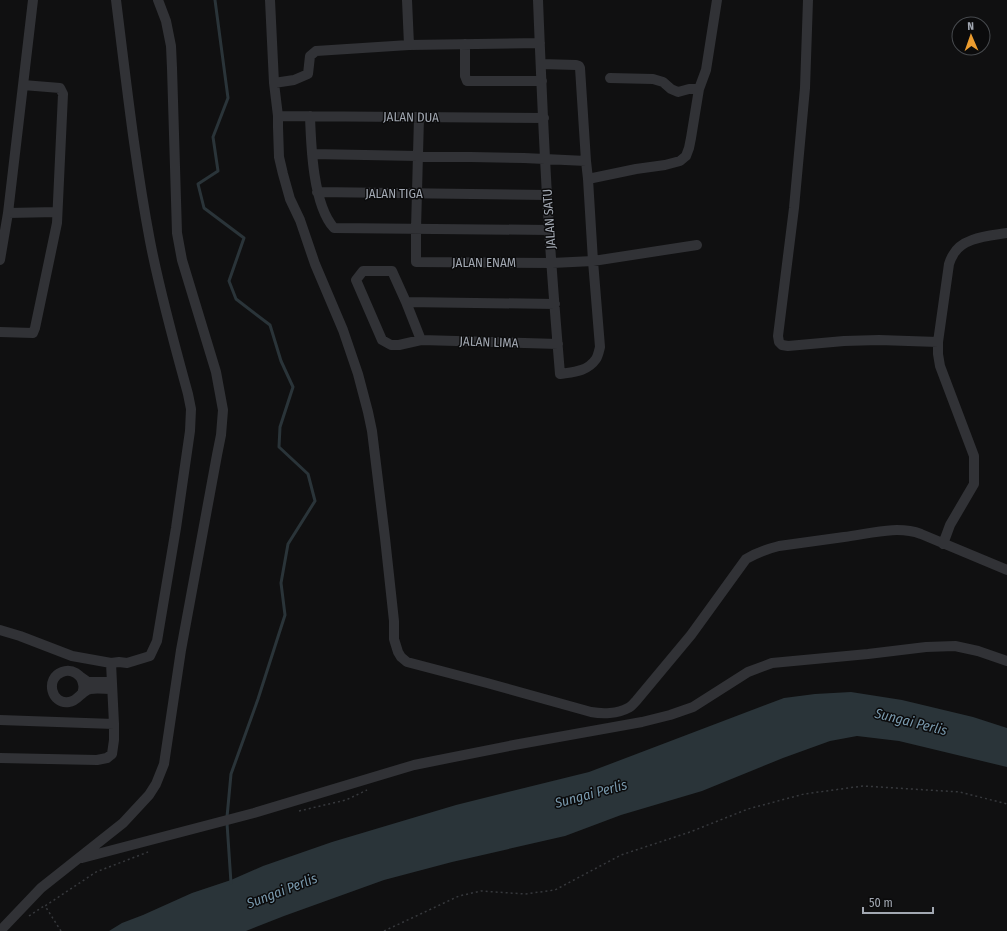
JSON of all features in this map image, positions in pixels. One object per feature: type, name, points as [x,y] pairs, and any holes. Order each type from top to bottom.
[{"type":"street","points":[[0,260],[8,213],[33,0]]},
{"type":"street","points":[[0,630],[72,656],[115,662],[136,661],[150,656],[157,641],[176,528],[190,431],[191,409],[160,291],[150,240],[135,143],[116,0]]},
{"type":"street","points":[[0,931],[41,888],[123,823],[149,795],[156,784],[164,764],[182,650],[221,435],[222,410],[216,372],[182,260],[177,233],[171,53],[166,21],[158,0]]},
{"type":"street","points":[[270,0],[274,83],[278,116],[279,157],[290,199],[300,220],[315,264],[343,330],[358,374],[368,412],[372,432],[394,621],[394,639],[398,652],[407,662],[487,682],[591,712],[618,712],[628,709],[636,702],[691,635],[746,559],[752,555],[779,546],[903,530],[913,531],[1007,570]]},
{"type":"street","points":[[407,0],[409,45]]},
{"type":"street","name":"JALAN SATU","points":[[538,0],[549,230],[560,374],[579,372],[589,366],[596,359],[600,347],[593,261]]},
{"type":"street","points":[[588,179],[636,169],[665,165],[680,161],[686,156],[691,138],[699,89],[706,70],[717,0]]},
{"type":"street","points":[[808,0],[806,88],[794,208],[783,301],[778,327],[778,342],[782,345],[788,346],[844,341],[880,340],[938,342]]},
{"type":"street","points":[[274,83],[294,80],[308,74],[310,56],[316,51],[409,45],[540,43]]},
{"type":"street","points":[[465,44],[465,76],[467,81],[542,81]]},
{"type":"street","points":[[541,64],[576,65],[580,68],[593,261]]},
{"type":"street","points":[[610,78],[654,79],[663,82],[671,89],[678,92],[689,89],[699,89]]},
{"type":"street","points":[[0,332],[33,333],[57,223],[63,94],[60,88],[23,85]]},
{"type":"street","name":"JALAN DUA","points":[[278,116],[544,118]]},
{"type":"street","points":[[310,116],[312,154],[317,192],[329,222],[334,228],[549,230]]},
{"type":"street","points":[[416,229],[419,117]]},
{"type":"street","points":[[312,154],[524,158],[586,161]]},
{"type":"street","name":"JALAN TIGA","points":[[317,192],[417,192],[547,195]]},
{"type":"street","points":[[8,213],[57,212]]},
{"type":"street","name":"JALAN ENAM","points":[[416,229],[416,262],[552,263],[593,261],[697,245]]},
{"type":"street","points":[[943,544],[950,525],[974,484],[974,456],[942,372],[938,354],[938,342],[950,264],[952,255],[962,244],[970,240],[1007,232]]},
{"type":"street","points":[[363,271],[392,271],[406,302],[420,340],[400,345],[391,345],[382,340],[356,280],[363,271]]},
{"type":"street","points":[[406,302],[555,304]]},
{"type":"street","name":"JALAN LIMA","points":[[420,340],[558,344]]},
{"type":"street","points":[[76,859],[254,813],[414,765],[642,722],[670,715],[693,707],[748,672],[772,663],[955,646],[978,651],[1007,661]]},
{"type":"street","points":[[0,758],[97,760],[107,758],[112,754],[114,724],[112,686],[115,662]]},
{"type":"street","points":[[66,670],[75,672],[88,682],[112,686],[89,689],[76,700],[69,702],[60,701],[54,695],[51,688],[53,679],[58,673],[66,670]]},
{"type":"street","points":[[81,678],[84,685],[82,694]]},
{"type":"street","points":[[0,720],[114,724]]},
{"type":"path","points":[[384,931],[459,896],[481,891],[525,894],[555,890],[621,855],[690,832],[748,809],[804,794],[863,786],[960,792],[1007,804]]},
{"type":"path","points":[[296,811],[346,800],[372,788]]},
{"type":"path","points":[[61,931],[44,906],[96,872],[150,851]]},
{"type":"water","name":"Sungai Perlis","points":[[851,692],[902,700],[973,717],[1007,728],[1007,767],[899,741],[857,736],[830,741],[783,758],[702,791],[621,815],[565,836],[452,862],[384,880],[246,931],[109,931],[122,923],[192,893],[332,842],[456,805],[589,772],[784,698],[815,694]]},
{"type":"waterway","points":[[215,0],[228,98],[213,137],[218,171],[198,184],[204,208],[244,238],[229,281],[236,299],[270,325],[281,361],[293,387],[280,427],[279,447],[308,474],[315,501],[288,544],[281,583],[285,615],[258,699],[231,774],[227,817]]},
{"type":"waterway","points":[[227,823],[231,883]]}]
